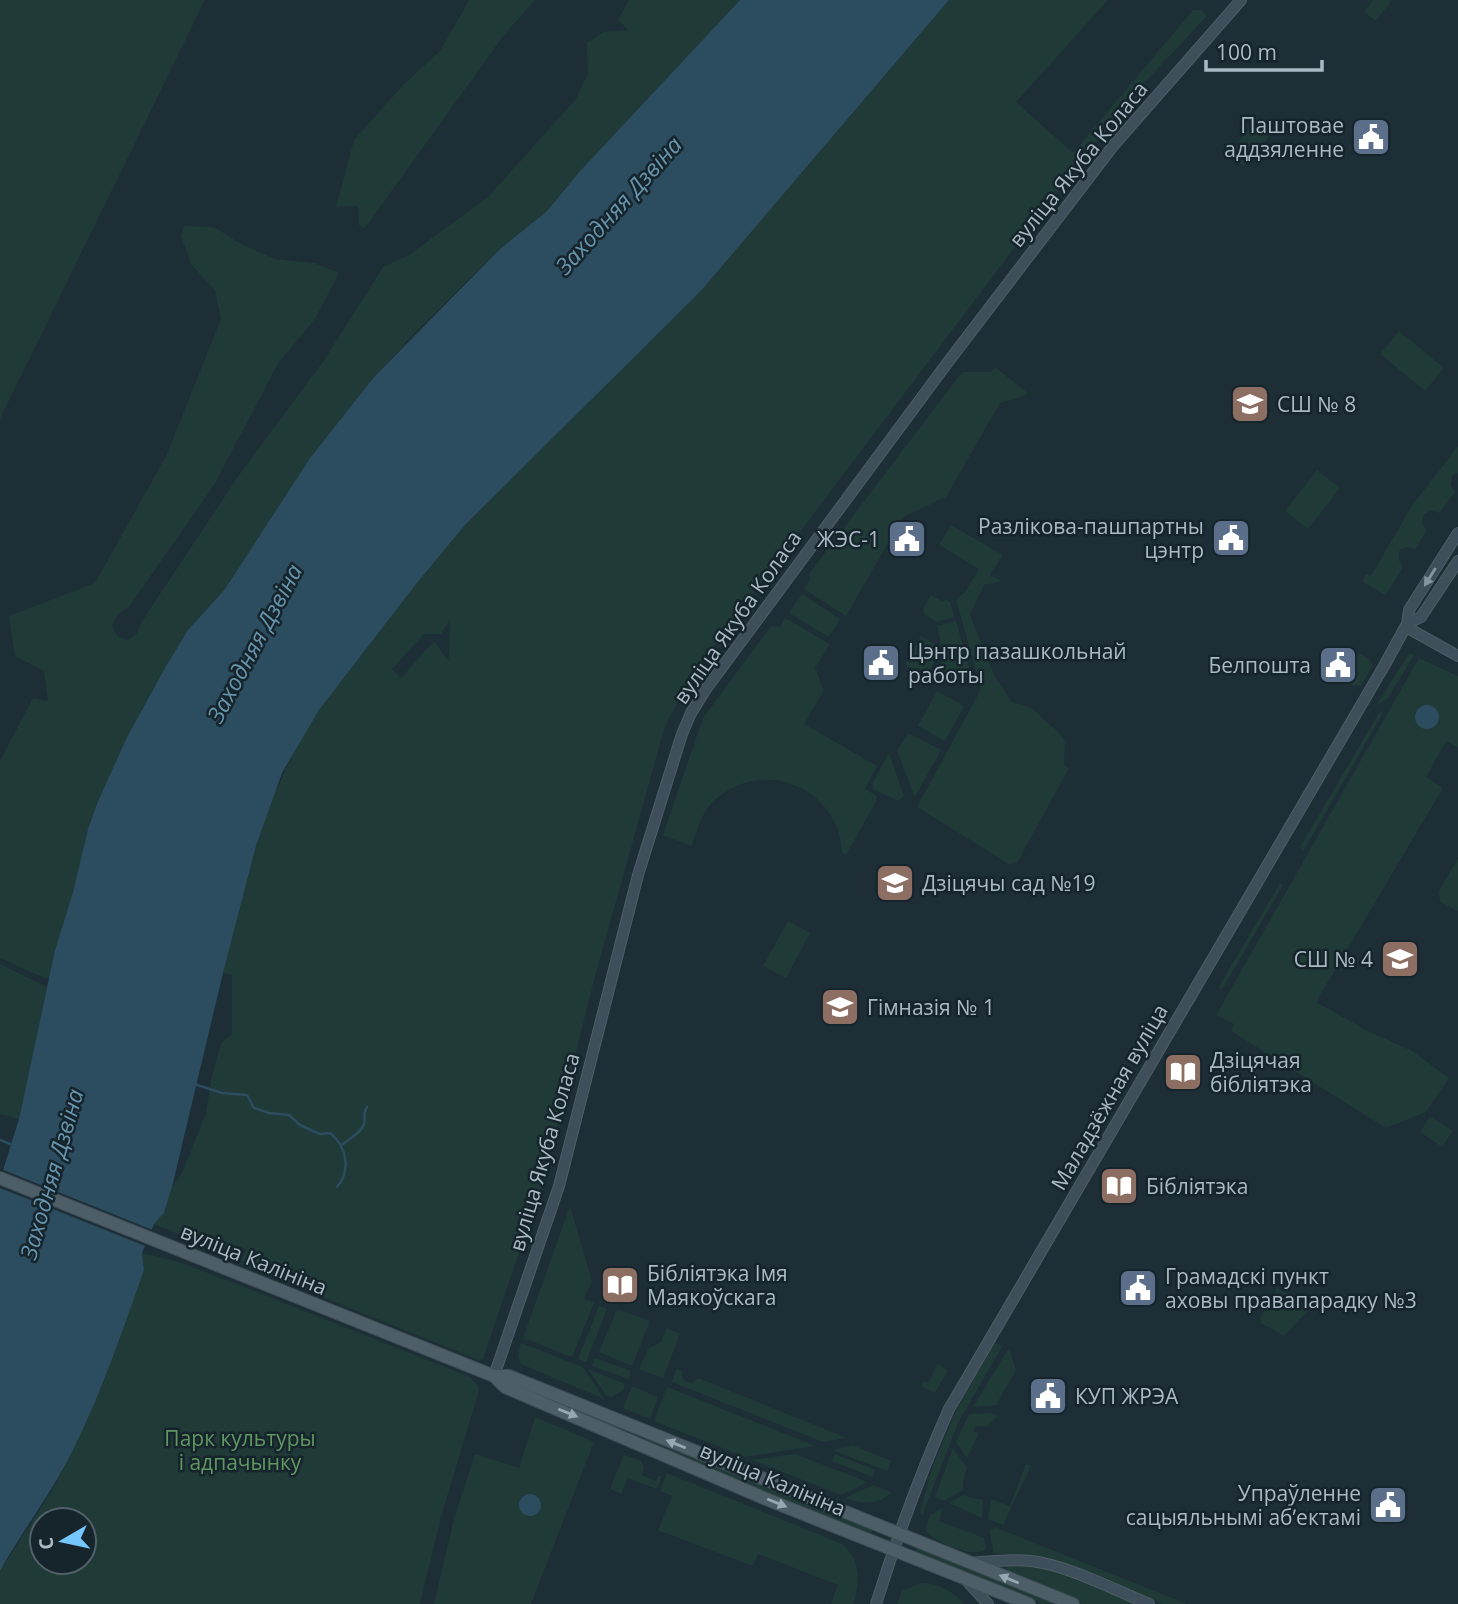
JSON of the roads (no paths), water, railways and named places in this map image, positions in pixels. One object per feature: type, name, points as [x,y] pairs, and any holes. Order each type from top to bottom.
[{"type":"main road","name":"вуліца Калініна","points":[[0,1178],[494,1376],[509,1376],[1073,1604]]},
{"type":"main road","name":"вуліца Калініна","points":[[494,1376],[505,1387],[893,1550],[1030,1604]]},
{"type":"street","name":"вуліца Якуба Коласа","points":[[494,1376],[559,1186],[638,875],[691,713],[752,624],[1113,146],[1241,0]]},
{"type":"street","name":"Маладзёжная вуліца","points":[[876,1604],[898,1534],[949,1409],[1407,626],[1409,610],[1458,533]]},
{"type":"street","name":"Маладзёжная вуліца","points":[[1407,626],[1422,617],[1458,561]]},
{"type":"street","points":[[1407,626],[1458,656]]},
{"type":"street","name":"вуліца Калініна","points":[[970,1563],[1012,1561],[1052,1565],[1149,1604]]},
{"type":"street","name":"вуліца Калініна","points":[[964,1578],[989,1604],[992,1596],[1002,1593]]},
{"type":"water","name":"Заходняя Дзвіна","points":[[740,0],[949,0],[700,292],[465,525],[319,710],[282,773],[256,846],[172,1187],[164,1213],[154,1224],[142,1253],[144,1270],[112,1359],[67,1462],[40,1506],[28,1506],[28,1526],[0,1571],[0,1180],[19,1119],[55,950],[98,801],[127,737],[188,630],[225,589],[310,458],[374,377],[500,249],[547,211],[580,171]]},
{"type":"water","points":[[1427,705],[1436,708],[1439,717],[1436,726],[1427,729],[1418,726],[1415,717],[1418,708]]},
{"type":"water","points":[[526,1494],[534,1494],[541,1501],[541,1509],[534,1516],[526,1516],[519,1509],[519,1501]]},
{"type":"waterway","points":[[194,1084],[222,1093],[247,1095],[254,1108],[289,1115],[300,1125],[320,1134],[330,1133],[336,1138],[345,1159],[344,1174],[337,1187]]},
{"type":"waterway","points":[[343,1144],[363,1127],[367,1107]]},
{"type":"waterway","points":[[0,1140],[10,1144]]},
{"type":"place","name":"Паштовае аддзяленне","points":[[1371,137]]},
{"type":"place","name":"СШ № 8","points":[[1250,404]]},
{"type":"place","name":"Разлікова-пашпартны цэнтр","points":[[1231,538]]},
{"type":"place","name":"ЖЭС-1","points":[[907,539]]},
{"type":"place","name":"Цэнтр пазашкольнай работы","points":[[881,663]]},
{"type":"place","name":"Белпошта","points":[[1338,665]]},
{"type":"place","name":"Дзіцячы сад №19","points":[[895,883]]},
{"type":"place","name":"СШ № 4","points":[[1400,959]]},
{"type":"place","name":"Гімназія № 1","points":[[840,1007]]},
{"type":"place","name":"Дзіцячая бібліятэка","points":[[1183,1072]]},
{"type":"place","name":"Бібліятэка","points":[[1119,1186]]},
{"type":"place","name":"Бібліятэка Імя Маякоўскага","points":[[620,1285]]},
{"type":"place","name":"Грамадскі пункт аховы правапарадку №3","points":[[1138,1288]]},
{"type":"place","name":"КУП ЖРЭА","points":[[1048,1396]]},
{"type":"place","name":"Упраўленне сацыяльнымі абʼектамі","points":[[1388,1505]]},
{"type":"park label","name":"Парк культуры і адпачынку","points":[[240,1450]]}]
